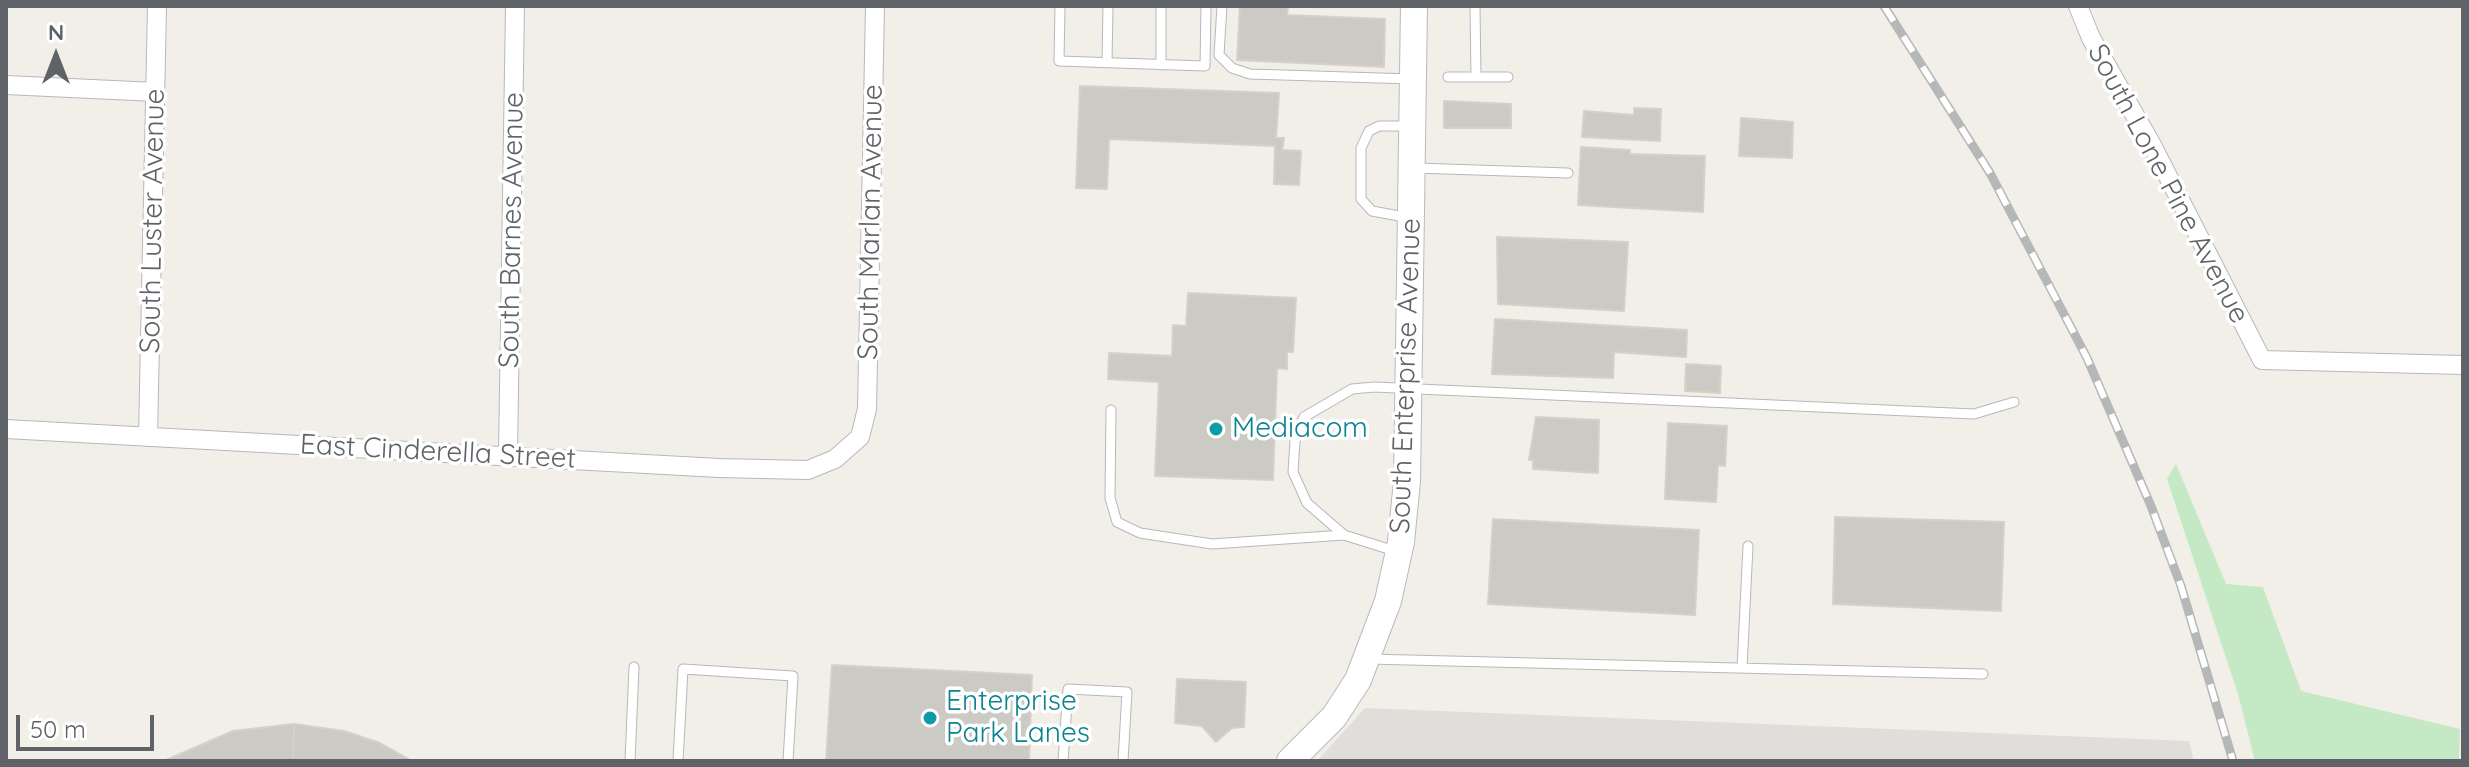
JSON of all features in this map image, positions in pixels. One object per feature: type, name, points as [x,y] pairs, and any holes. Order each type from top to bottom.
[{"type":"street","name":"South Luster Avenue","points":[[148,437],[157,6]]},
{"type":"street","name":"South Barnes Avenue","points":[[508,454],[515,6]]},
{"type":"street","name":"South Marlan Avenue","points":[[860,437],[867,409],[875,6]]},
{"type":"street","name":"South Enterprise Avenue","points":[[1290,761],[1334,717],[1368,659],[1388,601],[1399,553],[1407,481],[1414,6]]},
{"type":"street","name":"South Lone Pine Avenue","points":[[2078,6],[2091,38],[2153,147],[2262,360],[2463,365]]},
{"type":"street","points":[[6,85],[156,92]]},
{"type":"street","name":"East Cinderella Street","points":[[6,429],[508,454],[719,468],[808,470],[835,459],[860,437]]},
{"type":"lane","points":[[1060,6],[1059,61],[1205,66],[1206,6]]},
{"type":"lane","points":[[1107,63],[1108,6]]},
{"type":"lane","points":[[1161,6],[1161,65]]},
{"type":"lane","points":[[1222,6],[1219,55],[1232,68],[1250,74],[1413,79]]},
{"type":"lane","points":[[1475,6],[1476,77]]},
{"type":"lane","points":[[1448,77],[1508,77]]},
{"type":"lane","points":[[1411,219],[1372,211],[1361,199],[1361,148],[1369,131],[1379,126],[1412,126]]},
{"type":"lane","points":[[1412,168],[1568,173]]},
{"type":"lane","points":[[1344,535],[1307,503],[1293,472],[1295,441],[1304,417],[1352,389],[1374,387],[1409,391],[1974,414],[2014,402]]},
{"type":"lane","points":[[1111,410],[1110,498],[1117,522],[1140,533],[1212,544],[1344,535],[1399,553]]},
{"type":"lane","points":[[1742,668],[1748,546]]},
{"type":"lane","points":[[1368,659],[1983,674]]},
{"type":"lane","points":[[630,761],[634,667]]},
{"type":"lane","points":[[678,761],[683,669],[793,676],[788,761]]},
{"type":"lane","points":[[1063,761],[1068,689],[1127,692],[1123,761]]},
{"type":"shaded area","points":[[1365,708],[2189,741],[2194,761],[1317,761]]},
{"type":"green space","points":[[2176,464],[2226,584],[2263,587],[2301,691],[2460,729],[2459,761],[2255,761],[2238,694],[2167,479]]},
{"type":"building","points":[[1240,6],[1288,6],[1287,15],[1385,19],[1384,67],[1237,60]]},
{"type":"building","points":[[1080,86],[1279,93],[1276,138],[1284,138],[1282,150],[1301,151],[1299,185],[1274,184],[1275,146],[1109,139],[1107,189],[1076,188]]},
{"type":"building","points":[[1444,101],[1511,104],[1511,128],[1444,128]]},
{"type":"building","points":[[1634,108],[1661,109],[1660,141],[1582,137],[1584,111],[1634,115]]},
{"type":"building","points":[[1741,118],[1793,122],[1792,158],[1739,156]]},
{"type":"building","points":[[1581,147],[1630,150],[1630,154],[1705,156],[1703,212],[1578,205]]},
{"type":"building","points":[[1497,237],[1628,242],[1624,311],[1498,304]]},
{"type":"building","name":"Mediacom","points":[[1188,293],[1296,298],[1293,352],[1287,352],[1287,369],[1277,368],[1273,480],[1155,476],[1159,382],[1108,379],[1109,353],[1172,356],[1173,325],[1186,326]]},
{"type":"building","points":[[1495,319],[1687,330],[1686,357],[1614,352],[1613,378],[1492,374]]},
{"type":"building","points":[[1686,364],[1721,366],[1720,393],[1685,391]]},
{"type":"building","points":[[1536,417],[1599,420],[1598,473],[1533,469],[1533,460],[1529,460]]},
{"type":"building","points":[[1668,423],[1727,426],[1725,466],[1718,465],[1716,502],[1665,499]]},
{"type":"building","points":[[1835,517],[2004,522],[2001,611],[1833,604]]},
{"type":"building","points":[[1493,519],[1699,530],[1695,615],[1488,604]]},
{"type":"building","name":"Enterprise Park Lanes","points":[[832,665],[1032,675],[1029,761],[826,761]]},
{"type":"building","points":[[1177,679],[1246,682],[1244,727],[1232,728],[1216,742],[1202,726],[1175,723]]},
{"type":"building","points":[[294,724],[293,761],[164,761],[233,731]]},
{"type":"building","points":[[294,724],[344,731],[380,743],[412,761],[293,761]]},
{"type":"railway","points":[[1884,6],[1990,173],[2087,358],[2151,506],[2181,586],[2233,761]]},
{"type":"place","name":"Mediacom","points":[[1216,429]]},
{"type":"place","name":"Enterprise Park Lanes","points":[[930,718]]}]
